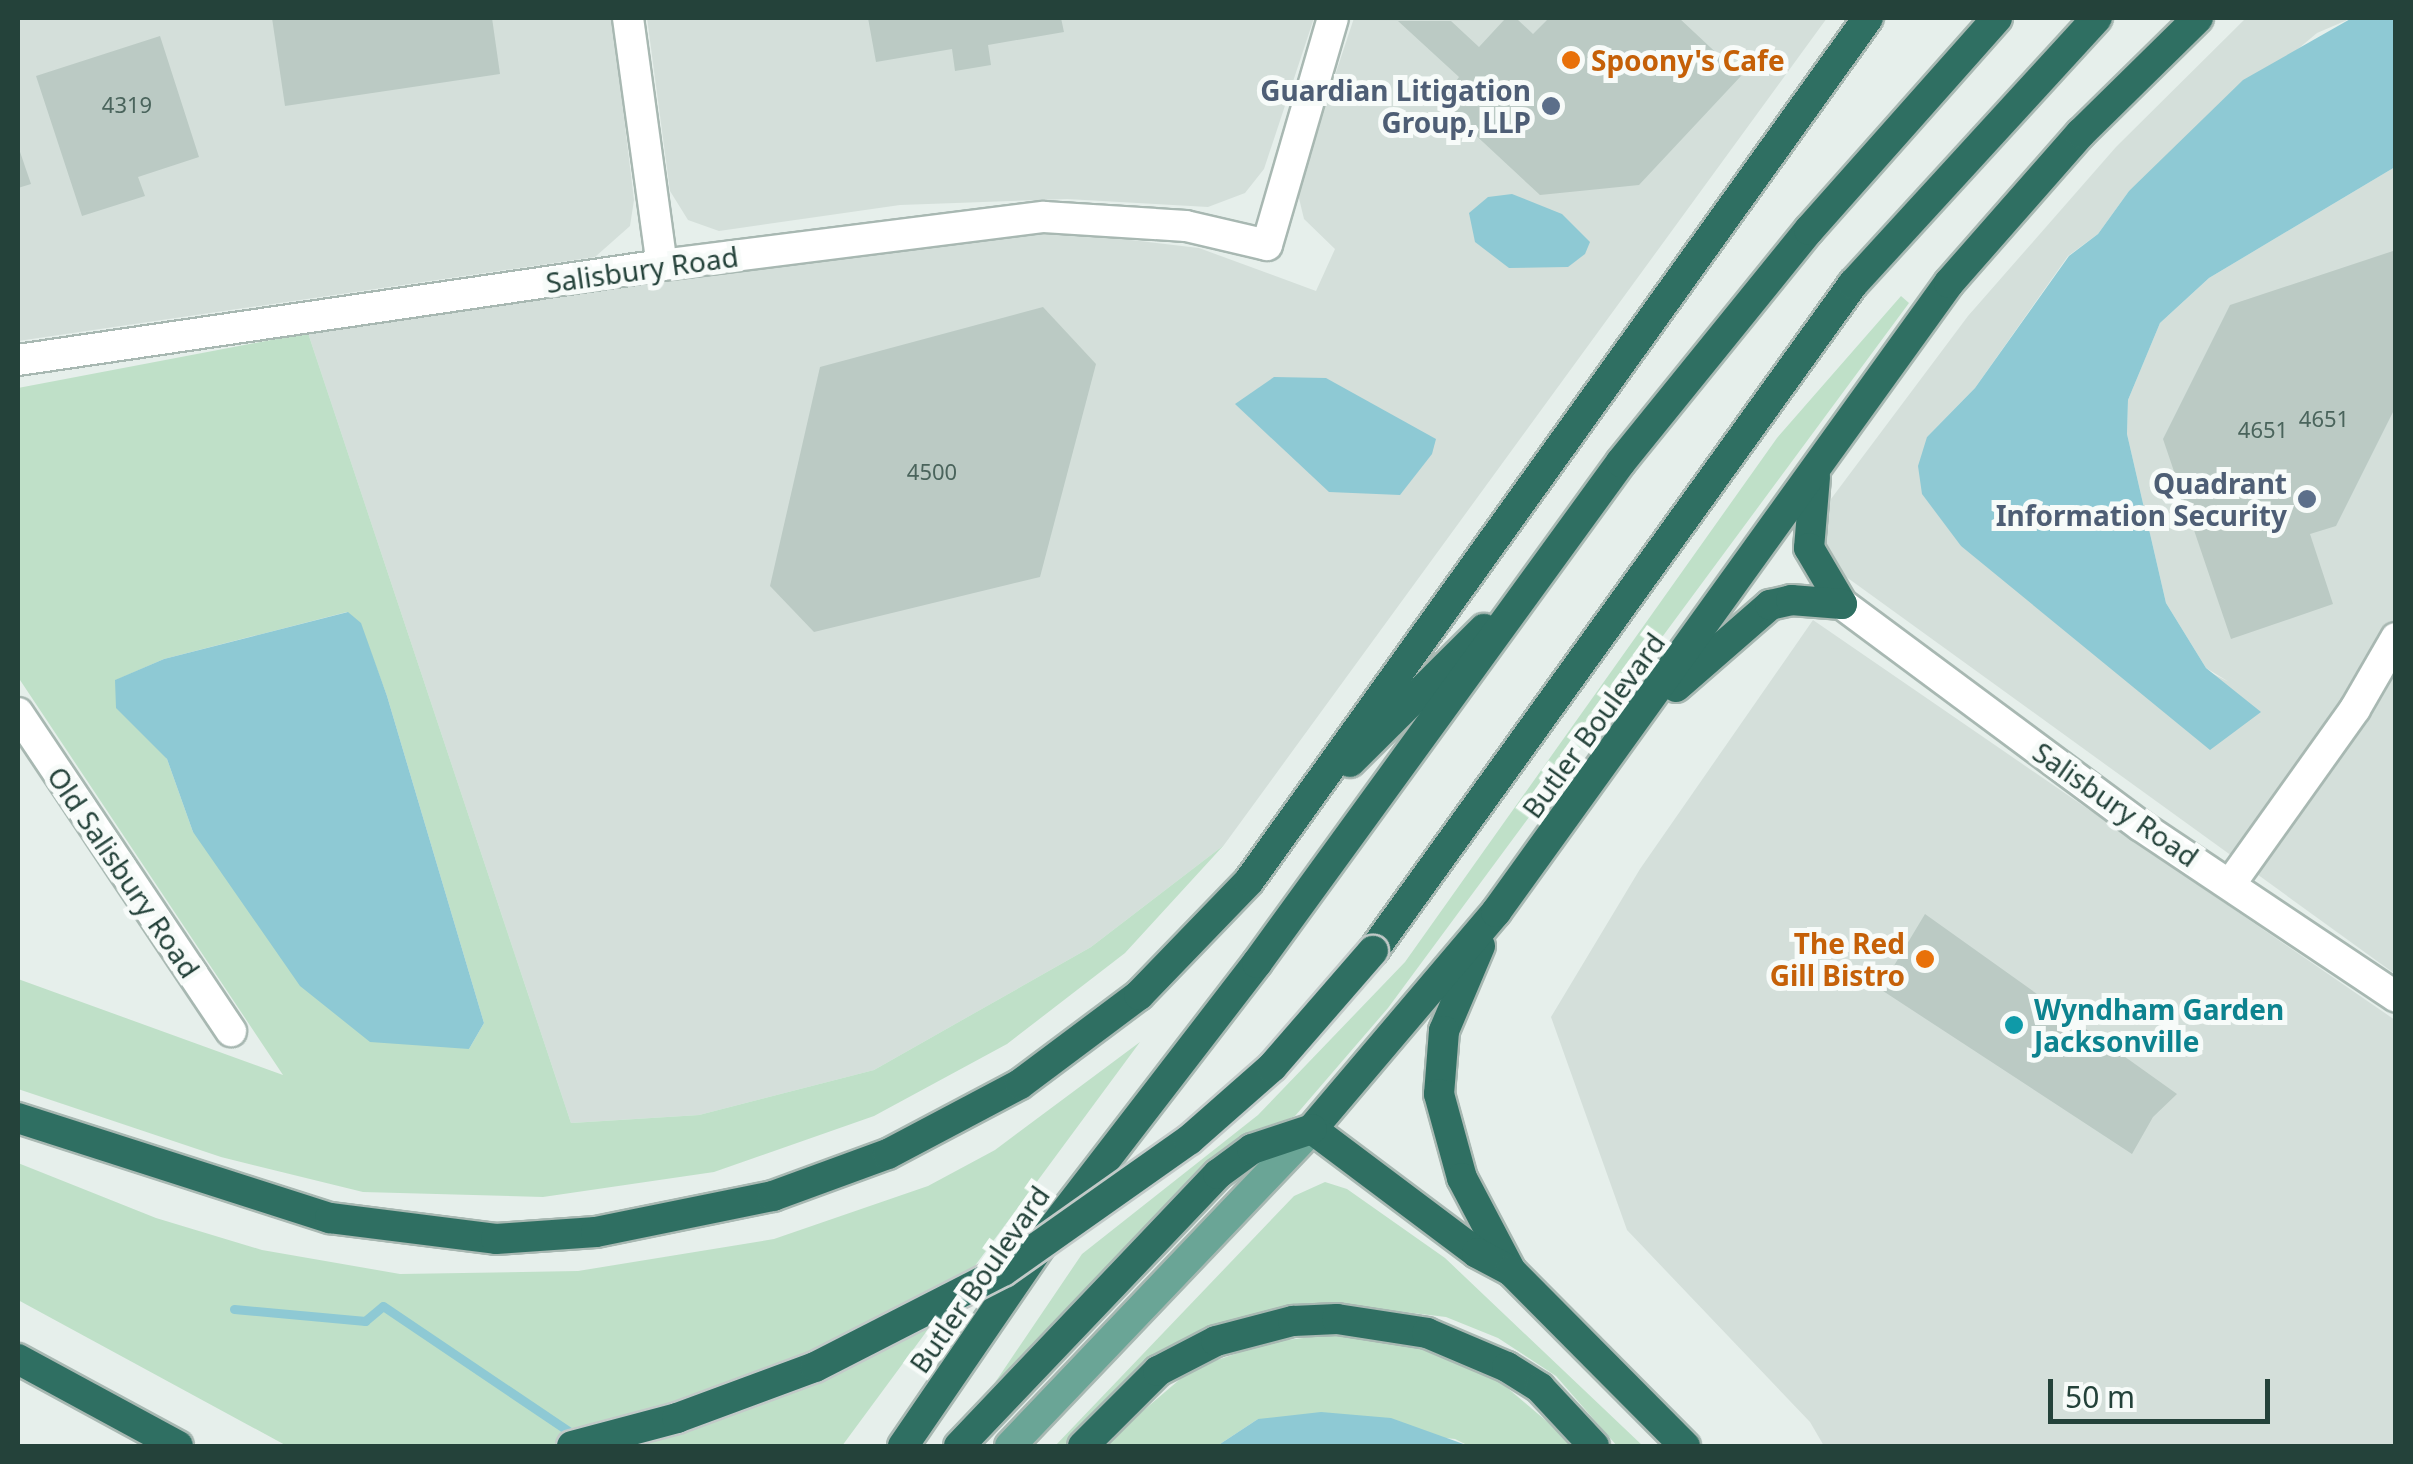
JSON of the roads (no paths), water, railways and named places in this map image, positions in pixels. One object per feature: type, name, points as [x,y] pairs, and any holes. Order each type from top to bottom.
[{"type":"highway","points":[[1313,798],[1373,702],[1868,18]]},
{"type":"highway","name":"Butler Boulevard","points":[[902,1446],[1046,1236],[1550,564],[1621,462],[1810,230],[1997,18]]},
{"type":"highway","points":[[572,1446],[677,1418],[815,1367],[1004,1271],[1189,1140],[1272,1067],[1373,951],[1853,284],[2097,18]]},
{"type":"highway","name":"Butler Boulevard","points":[[1312,1129],[1496,912],[1634,726],[1949,284],[2082,132],[2198,18]]},
{"type":"highway","points":[[1817,467],[1809,548],[1842,604]]},
{"type":"highway","points":[[18,1118],[254,1198],[330,1218],[459,1235],[596,1232],[773,1196],[932,1133],[1067,1054],[1193,943],[1313,798],[1550,564]]},
{"type":"highway","points":[[1634,726],[1770,605],[1791,600],[1842,604]]},
{"type":"highway","points":[[1496,912],[1444,1031],[1439,1094],[1462,1178],[1511,1271],[1685,1446]]},
{"type":"highway","points":[[959,1446],[1218,1174],[1252,1149],[1312,1129],[1477,1253],[1511,1271]]},
{"type":"highway","points":[[1084,1446],[1158,1371],[1216,1341],[1293,1321],[1336,1319],[1427,1333],[1480,1354],[1540,1388],[1594,1446]]},
{"type":"highway","points":[[18,1359],[178,1446]]},
{"type":"main road","name":"Butler Boulevard","points":[[1010,1446],[1312,1129]]},
{"type":"street","points":[[628,18],[662,265]]},
{"type":"street","name":"Salisbury Road","points":[[18,360],[662,265],[1044,217],[1186,226],[1267,246],[1333,18]]},
{"type":"street","name":"Salisbury Road","points":[[1842,604],[2141,826],[2396,996]]},
{"type":"street","points":[[2231,883],[2355,708],[2396,638]]},
{"type":"street","name":"Old Salisbury Road","points":[[20,726],[231,1031]]},
{"type":"water","points":[[2352,18],[2395,18],[2395,167],[2209,278],[2160,323],[2128,400],[2127,434],[2166,603],[2206,668],[2261,712],[2210,750],[1961,546],[1922,494],[1918,466],[1927,437],[1975,388],[2069,256],[2098,234],[2129,191],[2243,80]]},
{"type":"water","points":[[1512,194],[1562,214],[1590,242],[1585,254],[1568,267],[1509,268],[1475,242],[1469,213],[1488,197]]},
{"type":"water","points":[[1274,377],[1326,378],[1436,439],[1432,454],[1400,495],[1329,492],[1235,404]]},
{"type":"water","points":[[348,612],[361,623],[387,696],[484,1023],[469,1049],[370,1042],[300,986],[193,832],[167,759],[116,708],[115,680],[164,659]]},
{"type":"water","points":[[1321,1412],[1391,1418],[1469,1446],[1217,1446],[1258,1419]]},
{"type":"waterway","points":[[234,1309],[365,1321],[383,1306],[576,1436]]},
{"type":"place","name":"Spoony's Cafe","points":[[1571,60]]},
{"type":"place","name":"Guardian Litigation Group, LLP","points":[[1551,106]]},
{"type":"place","name":"Quadrant Information Security","points":[[2307,499]]},
{"type":"place","name":"The Red Gill Bistro","points":[[1925,959]]},
{"type":"place","name":"Wyndham Garden Jacksonville","points":[[2014,1025]]}]
